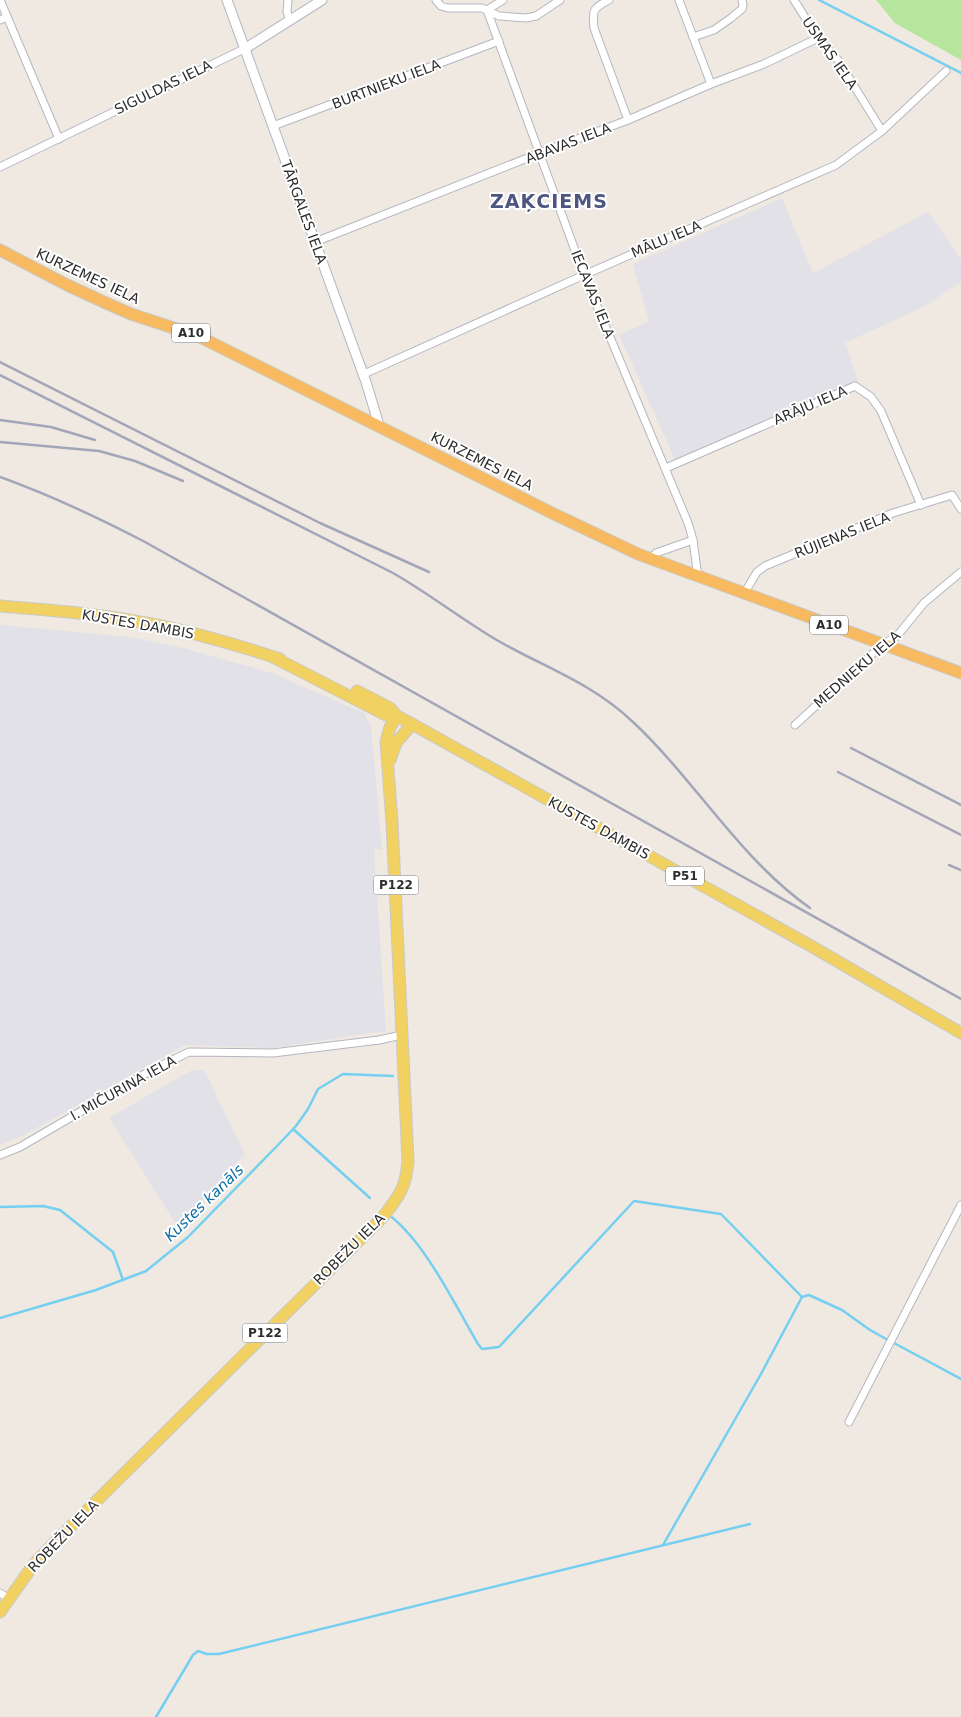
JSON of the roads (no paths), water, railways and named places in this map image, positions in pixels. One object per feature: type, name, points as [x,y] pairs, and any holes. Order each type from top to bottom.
[{"type":"highway","name":"KURZEMES IELA","points":[[0,250],[67,286],[106,303],[198,336],[552,513],[650,559],[745,592],[882,645],[961,673]]},
{"type":"main road","name":"KUSTES DAMBIS","points":[[0,606],[84,614],[141,622],[204,636],[273,657],[386,715],[397,716],[412,724],[802,941],[959,1031]]},
{"type":"main road","name":"ROBEŽU IELA","points":[[0,1612],[4,1596],[53,1544],[383,1217],[399,1196],[406,1179],[408,1161],[389,766],[386,753],[386,742],[390,728],[397,716]]},
{"type":"main road","name":"ROBEŽU IELA","points":[[389,766],[396,743],[412,724]]},
{"type":"street","points":[[0,0],[4,18],[59,138]]},
{"type":"street","name":"TĀRGALES IELA","points":[[227,0],[364,374],[379,425]]},
{"type":"street","points":[[288,0],[287,12],[290,20]]},
{"type":"street","name":"SIGULDAS IELA","points":[[0,168],[246,48],[322,0]]},
{"type":"street","points":[[436,0],[441,6],[448,8],[482,8],[499,16],[526,18],[536,16],[560,0]]},
{"type":"street","points":[[487,10],[503,0]]},
{"type":"street","points":[[609,0],[597,6],[592,16],[594,28],[628,120]]},
{"type":"street","points":[[679,0],[711,84]]},
{"type":"street","points":[[693,36],[714,30],[731,18],[742,9],[744,5],[742,0]]},
{"type":"street","name":"USMAS IELA","points":[[794,0],[818,38],[838,60],[882,131]]},
{"type":"street","name":"IECAVAS IELA","points":[[487,10],[584,274],[666,468],[693,540],[698,577]]},
{"type":"street","name":"ABAVAS IELA","points":[[315,242],[628,120],[711,84],[764,64],[818,38]]},
{"type":"street","name":"BURTNIEKU IELA","points":[[273,126],[499,41]]},
{"type":"street","name":"MĀLU IELA","points":[[364,374],[584,274],[836,166],[882,131],[946,71]]},
{"type":"street","name":"ARĀJU IELA","points":[[666,468],[855,386],[871,397],[881,411],[921,505]]},
{"type":"street","name":"RŪJIENAS IELA","points":[[745,592],[756,572],[765,566],[893,514],[952,495],[961,509]]},
{"type":"street","points":[[650,559],[656,553],[693,540]]},
{"type":"street","name":"MEDNIEKU IELA","points":[[794,725],[882,645],[897,636],[924,603],[961,572]]},
{"type":"street","name":"I. MIČURINA IELA","points":[[0,1155],[20,1147],[150,1071],[189,1052],[273,1053],[378,1040],[402,1035]]},
{"type":"street","points":[[850,1422],[961,1205]]},
{"type":"waterway","points":[[819,0],[961,73]]},
{"type":"waterway","name":"Kustes kanāls","points":[[0,1318],[96,1290],[146,1271],[188,1237],[296,1126],[308,1109],[318,1089],[343,1074],[393,1076]]},
{"type":"waterway","points":[[293,1129],[370,1198]]},
{"type":"waterway","points":[[389,1215],[415,1241],[427,1257],[482,1349],[499,1347],[634,1201],[721,1214],[802,1297]]},
{"type":"waterway","points":[[0,1207],[43,1206],[60,1210],[113,1252],[123,1280]]},
{"type":"waterway","points":[[663,1545],[761,1374],[802,1297],[809,1295],[842,1310],[888,1340]]},
{"type":"waterway","points":[[894,1343],[961,1379]]},
{"type":"waterway","points":[[156,1717],[193,1655],[198,1651],[207,1654],[219,1654],[750,1524]]},
{"type":"railway","points":[[0,362],[320,523],[429,572]]},
{"type":"railway","points":[[0,375],[393,573],[495,639],[600,696],[617,708],[656,745],[740,843],[785,888],[810,908]]},
{"type":"railway","points":[[0,420],[51,427],[95,440]]},
{"type":"railway","points":[[0,442],[99,451],[135,461],[183,481]]},
{"type":"railway","points":[[0,477],[73,507],[145,542],[961,999]]},
{"type":"railway","points":[[851,748],[961,805]]},
{"type":"railway","points":[[838,772],[961,835]]},
{"type":"railway","points":[[949,865],[961,870]]},
{"type":"district","name":"ZAĶCIEMS","points":[[549,201]]}]
